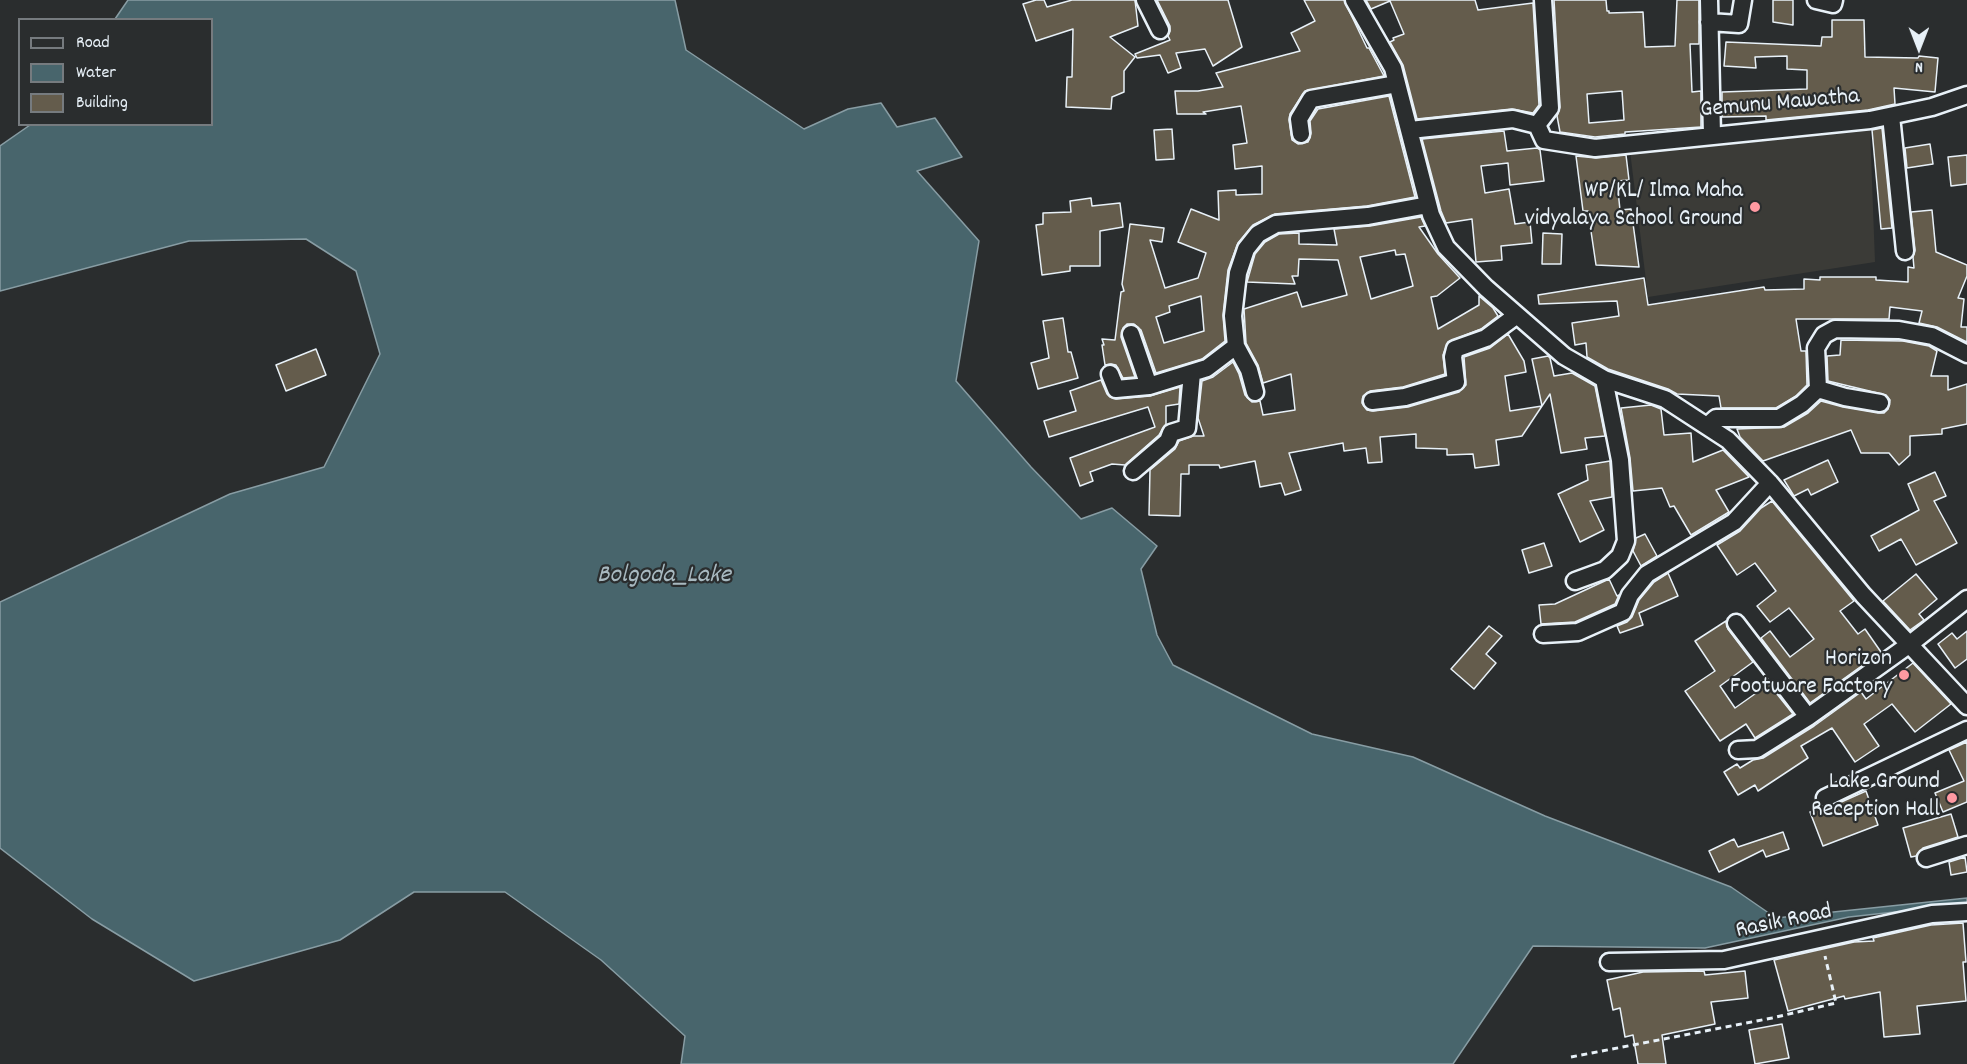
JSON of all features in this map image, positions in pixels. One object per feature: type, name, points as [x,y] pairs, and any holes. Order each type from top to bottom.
[{"type":"street","points":[[1145,0],[1160,30]]},
{"type":"street","points":[[1354,0],[1393,68],[1428,206],[1446,247],[1486,288],[1564,356],[1604,379],[1665,399],[1728,440],[1770,483],[1863,596],[1967,706]]},
{"type":"street","points":[[1410,130],[1513,119],[1537,125],[1550,108],[1543,0]]},
{"type":"street","points":[[1709,0],[1712,135]]},
{"type":"street","points":[[1710,21],[1739,24],[1743,0]]},
{"type":"street","points":[[1816,0],[1833,4],[1834,0]]},
{"type":"street","points":[[1301,134],[1299,119],[1311,99],[1397,84]]},
{"type":"street","name":"Gemunu Mawatha","points":[[1537,125],[1544,140],[1595,148],[1870,120],[1932,107],[1967,95]]},
{"type":"street","points":[[1891,116],[1905,251]]},
{"type":"street","points":[[1255,392],[1249,370],[1236,346],[1233,316],[1238,273],[1246,249],[1258,234],[1276,224],[1368,216],[1428,206]]},
{"type":"street","points":[[1372,401],[1405,397],[1456,382],[1453,357],[1455,349],[1486,338],[1517,315]]},
{"type":"street","points":[[1707,426],[1716,418],[1779,418],[1802,404],[1818,388],[1816,348],[1824,335],[1835,329],[1899,330],[1932,336],[1967,354]]},
{"type":"street","points":[[1131,334],[1149,386]]},
{"type":"street","points":[[1110,374],[1116,389],[1149,386],[1207,368],[1236,346]]},
{"type":"street","points":[[1133,471],[1168,441],[1171,432],[1187,429],[1192,373]]},
{"type":"street","points":[[1575,581],[1605,570],[1620,556],[1626,542],[1620,460],[1604,379]]},
{"type":"street","points":[[1818,388],[1845,398],[1880,404]]},
{"type":"street","points":[[1543,634],[1578,632],[1623,612],[1630,595],[1647,574],[1734,522],[1770,483]]},
{"type":"street","points":[[1738,750],[1757,749],[1808,717],[1910,644],[1967,599]]},
{"type":"street","points":[[1736,623],[1808,717]]},
{"type":"street","points":[[1825,798],[1967,730]]},
{"type":"street","points":[[1926,858],[1967,845]]},
{"type":"street","name":"Rasik Road","points":[[1609,963],[1724,960],[1932,914],[1967,912]]},
{"type":"path","points":[[1571,1057],[1772,1018],[1836,1003],[1821,939]]},
{"type":"shaded area","name":"WP/KL/ Ilma Maha vidyalaya School Ground","points":[[1870,127],[1875,262],[1648,297],[1630,151]]},
{"type":"water","name":"Bolgoda_Lake","points":[[128,0],[675,0],[686,50],[804,129],[848,109],[881,103],[897,127],[935,118],[962,157],[917,171],[979,241],[956,381],[1031,467],[1081,519],[1112,508],[1157,546],[1141,569],[1157,635],[1173,665],[1312,734],[1413,757],[1545,816],[1731,887],[1776,918],[1967,898],[1967,904],[1849,917],[1705,948],[1533,946],[1453,1064],[681,1064],[685,1036],[601,960],[505,892],[414,892],[340,940],[194,981],[92,919],[0,848],[0,602],[230,494],[324,467],[380,354],[356,271],[306,239],[189,241],[0,291],[0,146],[29,126],[213,126],[213,18],[116,18]]},
{"type":"building","points":[[1044,0],[1047,7],[1072,0],[1135,0],[1138,26],[1110,37],[1135,57],[1124,71],[1124,92],[1112,97],[1111,109],[1066,107],[1067,77],[1072,77],[1073,29],[1036,41],[1023,4]]},
{"type":"building","points":[[1157,0],[1228,0],[1242,47],[1213,66],[1205,49],[1176,53],[1181,68],[1168,73],[1160,55],[1137,58],[1135,54],[1170,40],[1168,36],[1170,26]]},
{"type":"building","points":[[1304,0],[1344,0],[1367,48],[1384,76],[1305,91],[1290,114],[1292,140],[1298,144],[1308,142],[1311,133],[1310,121],[1318,109],[1389,96],[1415,197],[1367,206],[1275,214],[1253,225],[1238,243],[1228,270],[1223,315],[1225,341],[1202,359],[1156,373],[1141,330],[1134,324],[1127,324],[1123,328],[1121,337],[1135,377],[1123,378],[1116,365],[1105,365],[1102,339],[1115,340],[1121,292],[1124,291],[1122,284],[1130,224],[1164,228],[1162,242],[1150,240],[1165,288],[1198,278],[1206,253],[1178,242],[1191,209],[1219,220],[1218,191],[1236,190],[1236,195],[1262,194],[1262,166],[1235,169],[1233,145],[1247,143],[1241,106],[1203,112],[1206,114],[1177,114],[1175,91],[1198,91],[1223,87],[1216,73],[1300,51],[1291,33],[1315,21]],"holes":[[[1201,296],[1204,331],[1164,343],[1156,317],[1170,312],[1169,306]]]},
{"type":"building","points":[[1366,0],[1475,0],[1478,10],[1533,3],[1539,105],[1533,113],[1512,109],[1417,119],[1403,65],[1390,42],[1394,40],[1393,38],[1404,34],[1390,1],[1371,9]]},
{"type":"building","points":[[1554,0],[1606,0],[1609,13],[1643,12],[1645,47],[1675,46],[1677,0],[1699,0],[1699,44],[1690,44],[1692,92],[1701,91],[1701,127],[1625,132],[1625,134],[1595,137],[1560,132],[1557,116],[1560,107]],"holes":[[[1622,91],[1624,120],[1589,123],[1587,94]]]},
{"type":"building","points":[[1773,0],[1793,0],[1793,25],[1773,22]]},
{"type":"building","points":[[1832,20],[1864,20],[1865,57],[1938,58],[1935,92],[1894,88],[1895,104],[1868,110],[1766,120],[1766,116],[1722,117],[1722,92],[1807,89],[1807,70],[1787,69],[1787,56],[1755,57],[1756,68],[1724,66],[1726,42],[1821,46],[1822,37],[1832,37]]},
{"type":"building","points":[[1882,128],[1892,228],[1881,229],[1872,130]]},
{"type":"building","points":[[1172,129],[1174,159],[1156,160],[1154,130]]},
{"type":"building","points":[[1504,131],[1507,151],[1537,148],[1540,150],[1544,181],[1510,185],[1508,163],[1481,166],[1485,193],[1509,189],[1515,224],[1530,222],[1532,243],[1501,246],[1502,260],[1476,262],[1472,219],[1446,223],[1422,139]]},
{"type":"building","points":[[1930,144],[1933,164],[1907,168],[1905,148]]},
{"type":"building","points":[[1626,155],[1629,180],[1617,181],[1620,210],[1631,209],[1639,267],[1596,265],[1588,211],[1583,211],[1576,156],[1596,158]]},
{"type":"building","points":[[1967,155],[1967,184],[1951,186],[1948,157]]},
{"type":"building","points":[[1091,198],[1092,206],[1120,203],[1123,227],[1100,231],[1100,266],[1070,266],[1070,271],[1042,275],[1036,225],[1043,224],[1043,213],[1071,212],[1070,201]]},
{"type":"building","points":[[1932,210],[1936,252],[1967,265],[1967,276],[1958,298],[1964,299],[1961,327],[1967,327],[1967,342],[1937,327],[1919,323],[1922,311],[1890,307],[1889,319],[1796,319],[1801,351],[1806,351],[1807,385],[1796,396],[1776,408],[1721,408],[1719,396],[1677,394],[1608,369],[1587,357],[1586,343],[1575,345],[1572,323],[1619,316],[1617,301],[1539,304],[1538,295],[1644,278],[1648,305],[1764,287],[1765,290],[1804,289],[1804,279],[1820,280],[1820,277],[1876,277],[1876,280],[1908,282],[1908,267],[1914,268],[1915,250],[1911,212]]},
{"type":"building","points":[[1421,217],[1425,226],[1419,227],[1438,254],[1460,278],[1437,296],[1431,297],[1438,329],[1479,305],[1479,296],[1493,308],[1498,316],[1481,329],[1448,342],[1443,355],[1445,374],[1403,387],[1370,391],[1363,396],[1362,403],[1367,410],[1408,407],[1459,392],[1466,385],[1464,357],[1490,348],[1508,334],[1524,361],[1526,372],[1505,376],[1510,411],[1542,406],[1522,436],[1496,440],[1499,465],[1475,468],[1473,454],[1447,455],[1447,449],[1416,448],[1416,434],[1380,437],[1382,462],[1368,463],[1366,448],[1344,451],[1343,443],[1289,453],[1301,490],[1285,495],[1281,483],[1260,487],[1255,461],[1220,468],[1219,465],[1189,465],[1189,474],[1181,474],[1180,516],[1149,515],[1150,470],[1175,449],[1179,441],[1193,436],[1204,436],[1198,418],[1202,381],[1213,377],[1233,362],[1245,395],[1252,402],[1260,401],[1263,415],[1295,410],[1291,374],[1263,383],[1258,365],[1246,343],[1244,309],[1297,292],[1302,307],[1347,295],[1338,260],[1299,259],[1298,276],[1292,276],[1295,284],[1247,282],[1255,254],[1265,242],[1279,234],[1299,233],[1299,244],[1337,245],[1334,229],[1370,226]],"holes":[[[1395,250],[1396,255],[1405,254],[1413,286],[1371,299],[1360,257]]]},
{"type":"building","points":[[1543,233],[1562,234],[1561,264],[1542,264]]},
{"type":"building","points":[[1063,318],[1068,352],[1071,352],[1078,378],[1038,389],[1031,363],[1049,358],[1043,321]]},
{"type":"building","points":[[1841,340],[1903,341],[1929,346],[1937,351],[1931,376],[1948,376],[1948,390],[1967,384],[1967,424],[1942,429],[1942,434],[1910,436],[1910,455],[1899,465],[1889,453],[1861,453],[1851,430],[1763,461],[1740,437],[1737,429],[1784,427],[1808,413],[1821,401],[1878,413],[1884,413],[1888,409],[1890,400],[1886,395],[1828,381],[1827,356],[1840,355]]},
{"type":"building","points":[[316,349],[326,375],[286,391],[276,365]]},
{"type":"building","points":[[1548,356],[1554,376],[1572,373],[1595,386],[1605,436],[1585,438],[1587,449],[1561,453],[1550,394],[1542,406],[1532,359]]},
{"type":"building","points":[[1101,380],[1107,394],[1116,399],[1150,396],[1180,387],[1179,404],[1166,406],[1166,424],[1159,435],[1125,465],[1112,464],[1090,472],[1093,481],[1080,486],[1070,458],[1155,427],[1148,407],[1049,437],[1044,421],[1076,411],[1070,391]]},
{"type":"building","points":[[1651,405],[1661,409],[1664,435],[1691,433],[1693,462],[1723,450],[1749,477],[1716,490],[1729,512],[1691,535],[1674,506],[1670,507],[1662,488],[1633,491],[1621,408]]},
{"type":"building","points":[[1828,460],[1838,482],[1811,495],[1808,489],[1794,496],[1784,480]]},
{"type":"building","points":[[1610,461],[1612,497],[1590,501],[1604,530],[1580,542],[1558,494],[1588,480],[1586,465]]},
{"type":"building","points":[[1935,472],[1946,496],[1934,501],[1957,543],[1916,565],[1901,539],[1879,551],[1871,536],[1919,510],[1908,484]]},
{"type":"building","points":[[1772,501],[1854,601],[1840,611],[1858,634],[1865,629],[1881,652],[1810,703],[1761,638],[1770,631],[1790,657],[1814,639],[1789,608],[1770,622],[1757,606],[1776,591],[1755,563],[1737,575],[1717,545],[1740,531],[1761,508]]},
{"type":"building","points":[[1645,534],[1657,556],[1641,566],[1633,551],[1636,538]]},
{"type":"building","points":[[1544,543],[1552,566],[1529,573],[1522,550]]},
{"type":"building","points":[[1668,573],[1678,596],[1639,613],[1643,625],[1620,633],[1617,626],[1632,617],[1639,600],[1654,582]]},
{"type":"building","points":[[1916,574],[1937,599],[1919,614],[1924,620],[1910,630],[1883,601]]},
{"type":"building","points":[[1609,579],[1617,596],[1619,595],[1615,604],[1575,622],[1541,624],[1539,605],[1555,604]]},
{"type":"building","points":[[1726,621],[1728,629],[1753,662],[1720,686],[1735,708],[1769,684],[1793,714],[1755,738],[1746,724],[1720,741],[1685,691],[1715,671],[1695,641]]},
{"type":"building","points":[[1489,626],[1502,636],[1486,654],[1496,663],[1474,689],[1451,669]]},
{"type":"building","points":[[1967,631],[1967,659],[1955,668],[1938,644],[1952,633],[1957,639]]},
{"type":"building","points":[[1913,663],[1951,704],[1915,732],[1892,704],[1864,724],[1879,746],[1855,762],[1832,728],[1801,746],[1808,758],[1758,791],[1755,785],[1738,795],[1724,772],[1737,764],[1740,768],[1753,760],[1763,758],[1814,726],[1861,692],[1866,699]]},
{"type":"building","name":"Lake Ground Reception Hall","points":[[1967,742],[1967,802],[1943,812],[1935,793],[1964,781],[1949,750]]},
{"type":"building","points":[[1866,791],[1878,825],[1823,846],[1810,812],[1830,807]]},
{"type":"building","points":[[1951,814],[1958,837],[1923,848],[1916,856],[1911,857],[1903,828]]},
{"type":"building","points":[[1783,832],[1789,849],[1766,857],[1763,850],[1719,872],[1709,851],[1734,839],[1738,847]]},
{"type":"building","points":[[1965,857],[1967,872],[1951,875],[1949,862]]},
{"type":"building","points":[[1963,923],[1966,1001],[1917,1006],[1920,1034],[1884,1037],[1880,992],[1845,999],[1844,996],[1788,1011],[1774,960],[1854,942],[1874,941],[1873,938],[1931,925]]},
{"type":"building","points":[[1704,971],[1705,975],[1745,971],[1748,998],[1711,1002],[1715,1024],[1662,1035],[1666,1064],[1638,1064],[1633,1035],[1625,1037],[1620,1008],[1613,1010],[1607,980],[1643,972]]},
{"type":"building","points":[[1782,1024],[1789,1058],[1755,1064],[1749,1030]]},
{"type":"place","name":"WP/KL/ Ilma Maha vidyalaya School Ground","points":[[1755,207]]},
{"type":"place","name":"Horizon Footware Factory","points":[[1904,675]]},
{"type":"place","name":"Lake Ground Reception Hall","points":[[1952,798]]}]
